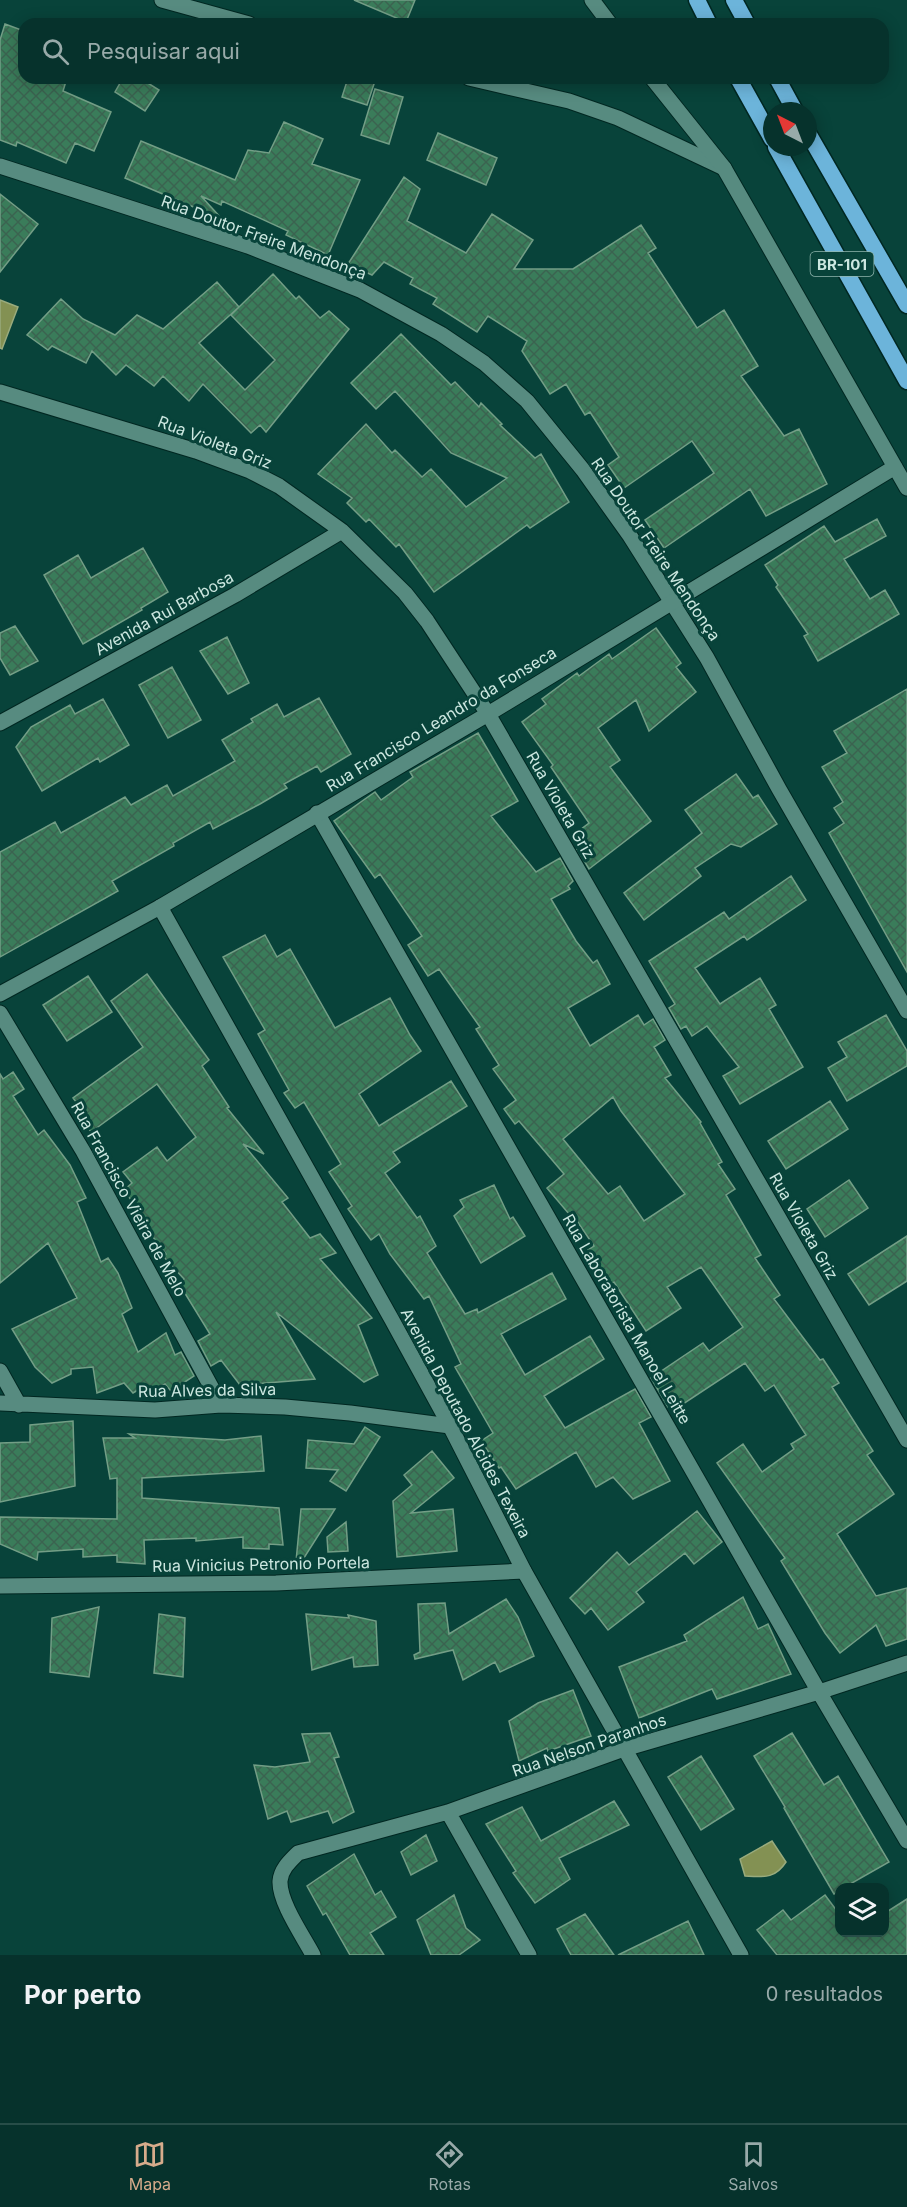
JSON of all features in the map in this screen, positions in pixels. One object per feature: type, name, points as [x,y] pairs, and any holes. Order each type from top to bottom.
[{"type":"highway","points":[[697,0],[706,18]]},
{"type":"highway","points":[[734,0],[744,18]]},
{"type":"highway","points":[[741,84],[763,124]]},
{"type":"highway","points":[[780,84],[790,102]]},
{"type":"highway","name":"BR-101","points":[[817,149],[907,305]]},
{"type":"highway","name":"BR-101","points":[[781,156],[907,381]]},
{"type":"street","points":[[162,0],[227,18]]},
{"type":"street","points":[[592,0],[606,18]]},
{"type":"street","points":[[495,84],[569,101],[608,115],[724,168]]},
{"type":"street","points":[[657,84],[724,168],[907,488]]},
{"type":"street","name":"Rua Doutor Freire Mendonça","points":[[0,166],[248,246],[360,290],[441,334],[484,363],[527,401],[583,470],[630,536],[707,658],[779,789],[907,1011]]},
{"type":"street","name":"Rua Violeta Griz","points":[[0,392],[131,430],[250,471],[279,486],[342,531],[405,593],[427,621],[488,714],[907,1440]]},
{"type":"street","name":"Rua Francisco Leandro da Fonseca","points":[[0,994],[160,906],[488,714],[895,467]]},
{"type":"street","name":"Avenida Rui Barbosa","points":[[0,723],[225,601],[342,531]]},
{"type":"street","name":"Rua Laboratorista Manoel Leitte","points":[[317,813],[819,1692],[907,1841]]},
{"type":"street","name":"Avenida Deputado Alcides Texeira","points":[[160,906],[450,1426],[524,1571],[741,1955]]},
{"type":"street","name":"Rua Francisco Vieira de Melo","points":[[0,1013],[83,1150],[221,1405]]},
{"type":"street","points":[[0,1371],[19,1405]]},
{"type":"street","name":"Rua Alves da Silva","points":[[0,1403],[155,1410],[221,1405],[285,1407],[450,1426]]},
{"type":"street","name":"Rua Vinicius Petronio Portela","points":[[0,1586],[276,1583],[524,1571]]},
{"type":"street","name":"Rua Nelson Paranhos","points":[[314,1955],[283,1898],[280,1880],[286,1866],[298,1853],[448,1812],[624,1749],[819,1692],[907,1663]]},
{"type":"street","points":[[448,1812],[529,1955]]},
{"type":"shaded area","points":[[0,300],[18,307],[2,349],[0,348]]},
{"type":"shaded area","points":[[772,1841],[786,1862],[782,1868],[768,1876],[745,1876],[740,1859]]},
{"type":"building","points":[[354,0],[415,0],[408,18],[397,18]]},
{"type":"building","points":[[5,24],[18,29],[18,84],[65,84],[63,91],[111,112],[94,151],[75,143],[66,163],[17,142],[16,146],[0,140],[0,40]]},
{"type":"building","points":[[120,84],[150,84],[159,90],[145,111],[115,92]]},
{"type":"building","points":[[346,84],[374,84],[367,105],[342,97]]},
{"type":"building","points":[[375,89],[403,97],[389,144],[361,135]]},
{"type":"building","points":[[284,122],[323,139],[312,164],[360,180],[328,255],[286,235],[288,231],[222,201],[221,205],[201,196],[222,219],[125,178],[141,141],[235,180],[248,150],[269,153]]},
{"type":"building","points":[[438,133],[497,158],[486,185],[427,160]]},
{"type":"building","points":[[404,177],[420,189],[407,221],[466,253],[492,214],[533,240],[514,269],[573,269],[641,225],[656,248],[648,253],[697,328],[724,310],[758,366],[741,376],[784,436],[799,429],[827,484],[766,516],[750,489],[664,548],[645,520],[714,473],[692,441],[624,488],[608,465],[619,457],[590,412],[585,415],[566,384],[550,394],[522,351],[527,341],[488,316],[477,332],[433,304],[437,298],[410,284],[413,278],[384,262],[372,275],[348,264]]},
{"type":"building","points":[[0,194],[38,224],[0,272]]},
{"type":"building","points":[[273,274],[296,299],[299,296],[320,318],[329,311],[349,329],[266,432],[260,425],[251,433],[203,384],[189,401],[163,376],[154,386],[126,365],[116,375],[92,351],[86,363],[52,346],[48,350],[27,335],[61,299],[83,319],[115,335],[137,315],[163,329],[217,282],[239,307]],"holes":[[[239,307],[231,315],[275,360],[245,390],[199,343]]]},
{"type":"building","points":[[401,334],[451,385],[455,382],[479,407],[481,403],[502,424],[500,425],[535,458],[541,454],[569,502],[530,528],[527,525],[434,592],[399,544],[396,547],[369,519],[366,522],[347,503],[352,498],[318,474],[366,424],[392,453],[395,450],[422,477],[431,469],[466,507],[507,478],[451,453],[395,391],[376,409],[351,383]]},
{"type":"building","points":[[877,519],[886,536],[844,559],[870,599],[885,590],[899,614],[818,661],[804,636],[808,634],[776,587],[778,585],[765,565],[824,526],[835,542]]},
{"type":"building","points":[[143,548],[168,592],[83,644],[44,575],[78,555],[91,578]]},
{"type":"building","points":[[15,626],[38,661],[10,675],[0,658],[0,633]]},
{"type":"building","points":[[656,628],[681,663],[676,667],[696,692],[649,731],[636,700],[598,728],[620,760],[610,767],[651,821],[589,869],[577,849],[580,847],[572,836],[589,823],[551,767],[553,765],[522,722],[546,704],[542,699],[577,673],[579,676],[609,654],[612,659]]},
{"type":"building","points":[[227,637],[249,683],[228,694],[200,651]]},
{"type":"building","points":[[172,667],[201,720],[168,738],[139,685]]},
{"type":"building","points":[[907,689],[907,972],[829,833],[844,823],[834,808],[843,802],[822,767],[847,753],[834,731]]},
{"type":"building","points":[[319,698],[351,754],[321,772],[317,766],[284,784],[287,788],[213,829],[210,822],[173,843],[174,846],[112,881],[118,891],[0,957],[0,852],[55,822],[61,833],[125,797],[131,805],[167,785],[173,796],[235,761],[222,740],[253,722],[251,719],[277,704],[284,717]]},
{"type":"building","points":[[103,699],[129,745],[100,762],[98,758],[42,791],[16,747],[31,727],[70,705],[75,714]]},
{"type":"building","points":[[478,733],[518,801],[491,816],[536,872],[560,858],[573,881],[568,886],[570,889],[551,899],[576,941],[593,963],[597,960],[610,984],[568,1008],[590,1046],[638,1015],[644,1025],[653,1019],[665,1040],[654,1047],[671,1075],[665,1078],[701,1122],[722,1162],[718,1164],[735,1189],[726,1195],[761,1255],[755,1258],[780,1295],[774,1299],[820,1360],[823,1359],[839,1383],[832,1387],[873,1451],[867,1455],[894,1494],[837,1534],[876,1596],[907,1588],[907,1639],[886,1646],[876,1625],[840,1653],[825,1633],[781,1561],[785,1558],[717,1463],[743,1444],[762,1472],[794,1449],[791,1444],[806,1435],[774,1385],[765,1391],[745,1363],[677,1408],[674,1404],[668,1407],[651,1378],[703,1343],[709,1351],[743,1327],[701,1267],[667,1287],[681,1308],[646,1331],[614,1282],[611,1284],[588,1250],[594,1246],[571,1212],[569,1214],[547,1188],[564,1174],[519,1121],[515,1124],[504,1109],[516,1100],[493,1069],[499,1065],[476,1029],[480,1027],[439,969],[428,976],[408,945],[422,936],[380,874],[375,878],[334,821],[375,792],[381,800],[413,777],[410,772]],"holes":[[[613,1097],[621,1111],[685,1194],[644,1221],[620,1186],[608,1194],[563,1139]]]},
{"type":"building","points":[[736,774],[753,798],[758,795],[777,824],[741,847],[731,844],[695,868],[701,876],[644,920],[624,893],[702,833],[685,810]]},
{"type":"building","points":[[791,876],[806,900],[747,940],[744,936],[695,968],[720,1004],[760,978],[776,1005],[769,1009],[803,1067],[740,1104],[723,1076],[739,1067],[707,1026],[692,1036],[686,1026],[681,1029],[669,1008],[675,1004],[649,961],[724,912],[729,919]]},
{"type":"building","points":[[265,935],[277,957],[290,949],[335,1028],[390,998],[421,1051],[359,1094],[379,1126],[451,1081],[467,1106],[393,1152],[400,1162],[385,1173],[417,1218],[420,1216],[436,1246],[427,1253],[465,1314],[477,1309],[478,1313],[552,1273],[566,1299],[501,1334],[525,1375],[590,1336],[604,1359],[544,1396],[565,1428],[635,1389],[651,1417],[639,1423],[670,1481],[633,1499],[613,1477],[596,1487],[576,1452],[516,1489],[501,1467],[499,1468],[481,1441],[493,1433],[455,1367],[461,1364],[429,1296],[424,1299],[390,1254],[379,1234],[371,1240],[348,1209],[352,1206],[329,1172],[341,1164],[304,1102],[295,1108],[284,1093],[289,1090],[258,1034],[265,1030],[223,957]]},
{"type":"building","points":[[147,974],[209,1060],[202,1066],[229,1107],[227,1108],[264,1154],[243,1144],[288,1198],[282,1202],[310,1238],[320,1234],[336,1253],[320,1259],[372,1318],[358,1325],[378,1375],[364,1382],[276,1312],[315,1379],[240,1385],[221,1360],[211,1366],[198,1341],[210,1334],[178,1282],[184,1279],[163,1256],[166,1254],[137,1216],[141,1214],[124,1190],[132,1183],[123,1172],[157,1147],[167,1161],[196,1137],[157,1084],[91,1132],[80,1117],[85,1114],[73,1098],[143,1047],[111,1001]]},
{"type":"building","points":[[88,976],[112,1012],[67,1041],[43,1005]]},
{"type":"building","points":[[886,1015],[907,1051],[907,1066],[847,1101],[828,1068],[847,1057],[838,1042]]},
{"type":"building","points":[[13,1072],[24,1089],[13,1096],[38,1135],[44,1130],[70,1165],[86,1198],[77,1202],[101,1262],[108,1258],[118,1273],[132,1308],[122,1314],[138,1352],[166,1333],[175,1355],[181,1352],[194,1376],[171,1391],[165,1384],[145,1395],[138,1390],[133,1393],[124,1383],[97,1393],[93,1367],[71,1369],[71,1374],[52,1383],[35,1367],[12,1329],[77,1298],[48,1243],[0,1283],[0,1074],[3,1079]]},
{"type":"building","points":[[830,1101],[848,1129],[786,1169],[768,1141]]},
{"type":"building","points":[[849,1180],[868,1208],[825,1237],[807,1209]]},
{"type":"building","points":[[494,1185],[510,1219],[513,1217],[525,1236],[481,1263],[454,1216],[464,1207],[460,1200]]},
{"type":"building","points":[[907,1236],[907,1281],[869,1305],[848,1274]]},
{"type":"building","points":[[73,1421],[75,1486],[0,1502],[0,1443],[30,1442],[30,1425]]},
{"type":"building","points":[[365,1427],[380,1437],[346,1491],[330,1481],[338,1470],[306,1468],[308,1440],[354,1444]]},
{"type":"building","points":[[129,1434],[225,1440],[261,1436],[264,1471],[142,1478],[142,1498],[279,1508],[283,1545],[269,1544],[269,1549],[243,1548],[243,1537],[196,1541],[196,1538],[144,1540],[145,1564],[117,1562],[117,1555],[83,1557],[83,1549],[38,1552],[37,1560],[0,1544],[0,1517],[117,1519],[117,1478],[110,1479],[103,1438],[135,1438]]},
{"type":"building","points":[[432,1451],[454,1478],[411,1513],[453,1509],[457,1551],[397,1557],[393,1501],[412,1485],[404,1475]]},
{"type":"building","points":[[301,1509],[335,1509],[295,1572]]},
{"type":"building","points":[[697,1511],[722,1542],[694,1564],[685,1553],[636,1592],[644,1602],[608,1630],[591,1608],[585,1614],[570,1598],[617,1552],[629,1565]]},
{"type":"building","points":[[346,1522],[348,1551],[328,1552],[327,1537]]},
{"type":"building","points":[[743,1597],[758,1629],[768,1624],[791,1674],[717,1699],[712,1689],[639,1718],[619,1667],[687,1641],[684,1635]]},
{"type":"building","points":[[506,1599],[518,1617],[534,1656],[500,1672],[495,1662],[463,1680],[453,1650],[415,1659],[414,1655],[420,1652],[418,1604],[445,1603],[449,1634]]},
{"type":"building","points":[[99,1607],[89,1677],[50,1672],[52,1618]]},
{"type":"building","points":[[159,1614],[185,1618],[183,1677],[154,1673]]},
{"type":"building","points":[[306,1614],[349,1618],[348,1615],[376,1621],[378,1665],[354,1667],[353,1657],[312,1670]]},
{"type":"building","points":[[573,1690],[591,1736],[548,1751],[547,1748],[519,1761],[509,1721],[538,1703]]},
{"type":"building","points":[[330,1733],[339,1757],[334,1758],[354,1812],[333,1823],[328,1811],[291,1822],[287,1811],[268,1819],[254,1765],[275,1767],[310,1762],[302,1734]]},
{"type":"building","points":[[792,1733],[824,1785],[838,1776],[889,1862],[852,1883],[835,1883],[834,1894],[754,1756]]},
{"type":"building","points":[[701,1756],[734,1809],[701,1830],[668,1777]]},
{"type":"building","points":[[614,1801],[629,1825],[559,1858],[570,1879],[535,1903],[513,1873],[516,1871],[486,1824],[522,1807],[541,1841]]},
{"type":"building","points":[[426,1835],[437,1861],[411,1875],[401,1852]]},
{"type":"building","points":[[354,1854],[375,1895],[381,1891],[396,1917],[370,1933],[384,1955],[350,1955],[326,1913],[323,1915],[307,1886]]},
{"type":"building","points":[[454,1895],[466,1928],[480,1940],[459,1955],[431,1955],[417,1920]]},
{"type":"building","points":[[825,1895],[835,1908],[835,1937],[889,1937],[889,1910],[907,1899],[907,1955],[777,1955],[757,1930],[783,1910],[791,1920]]},
{"type":"building","points":[[585,1914],[614,1955],[571,1955],[557,1929]]},
{"type":"building","points":[[688,1921],[704,1955],[618,1955]]}]
